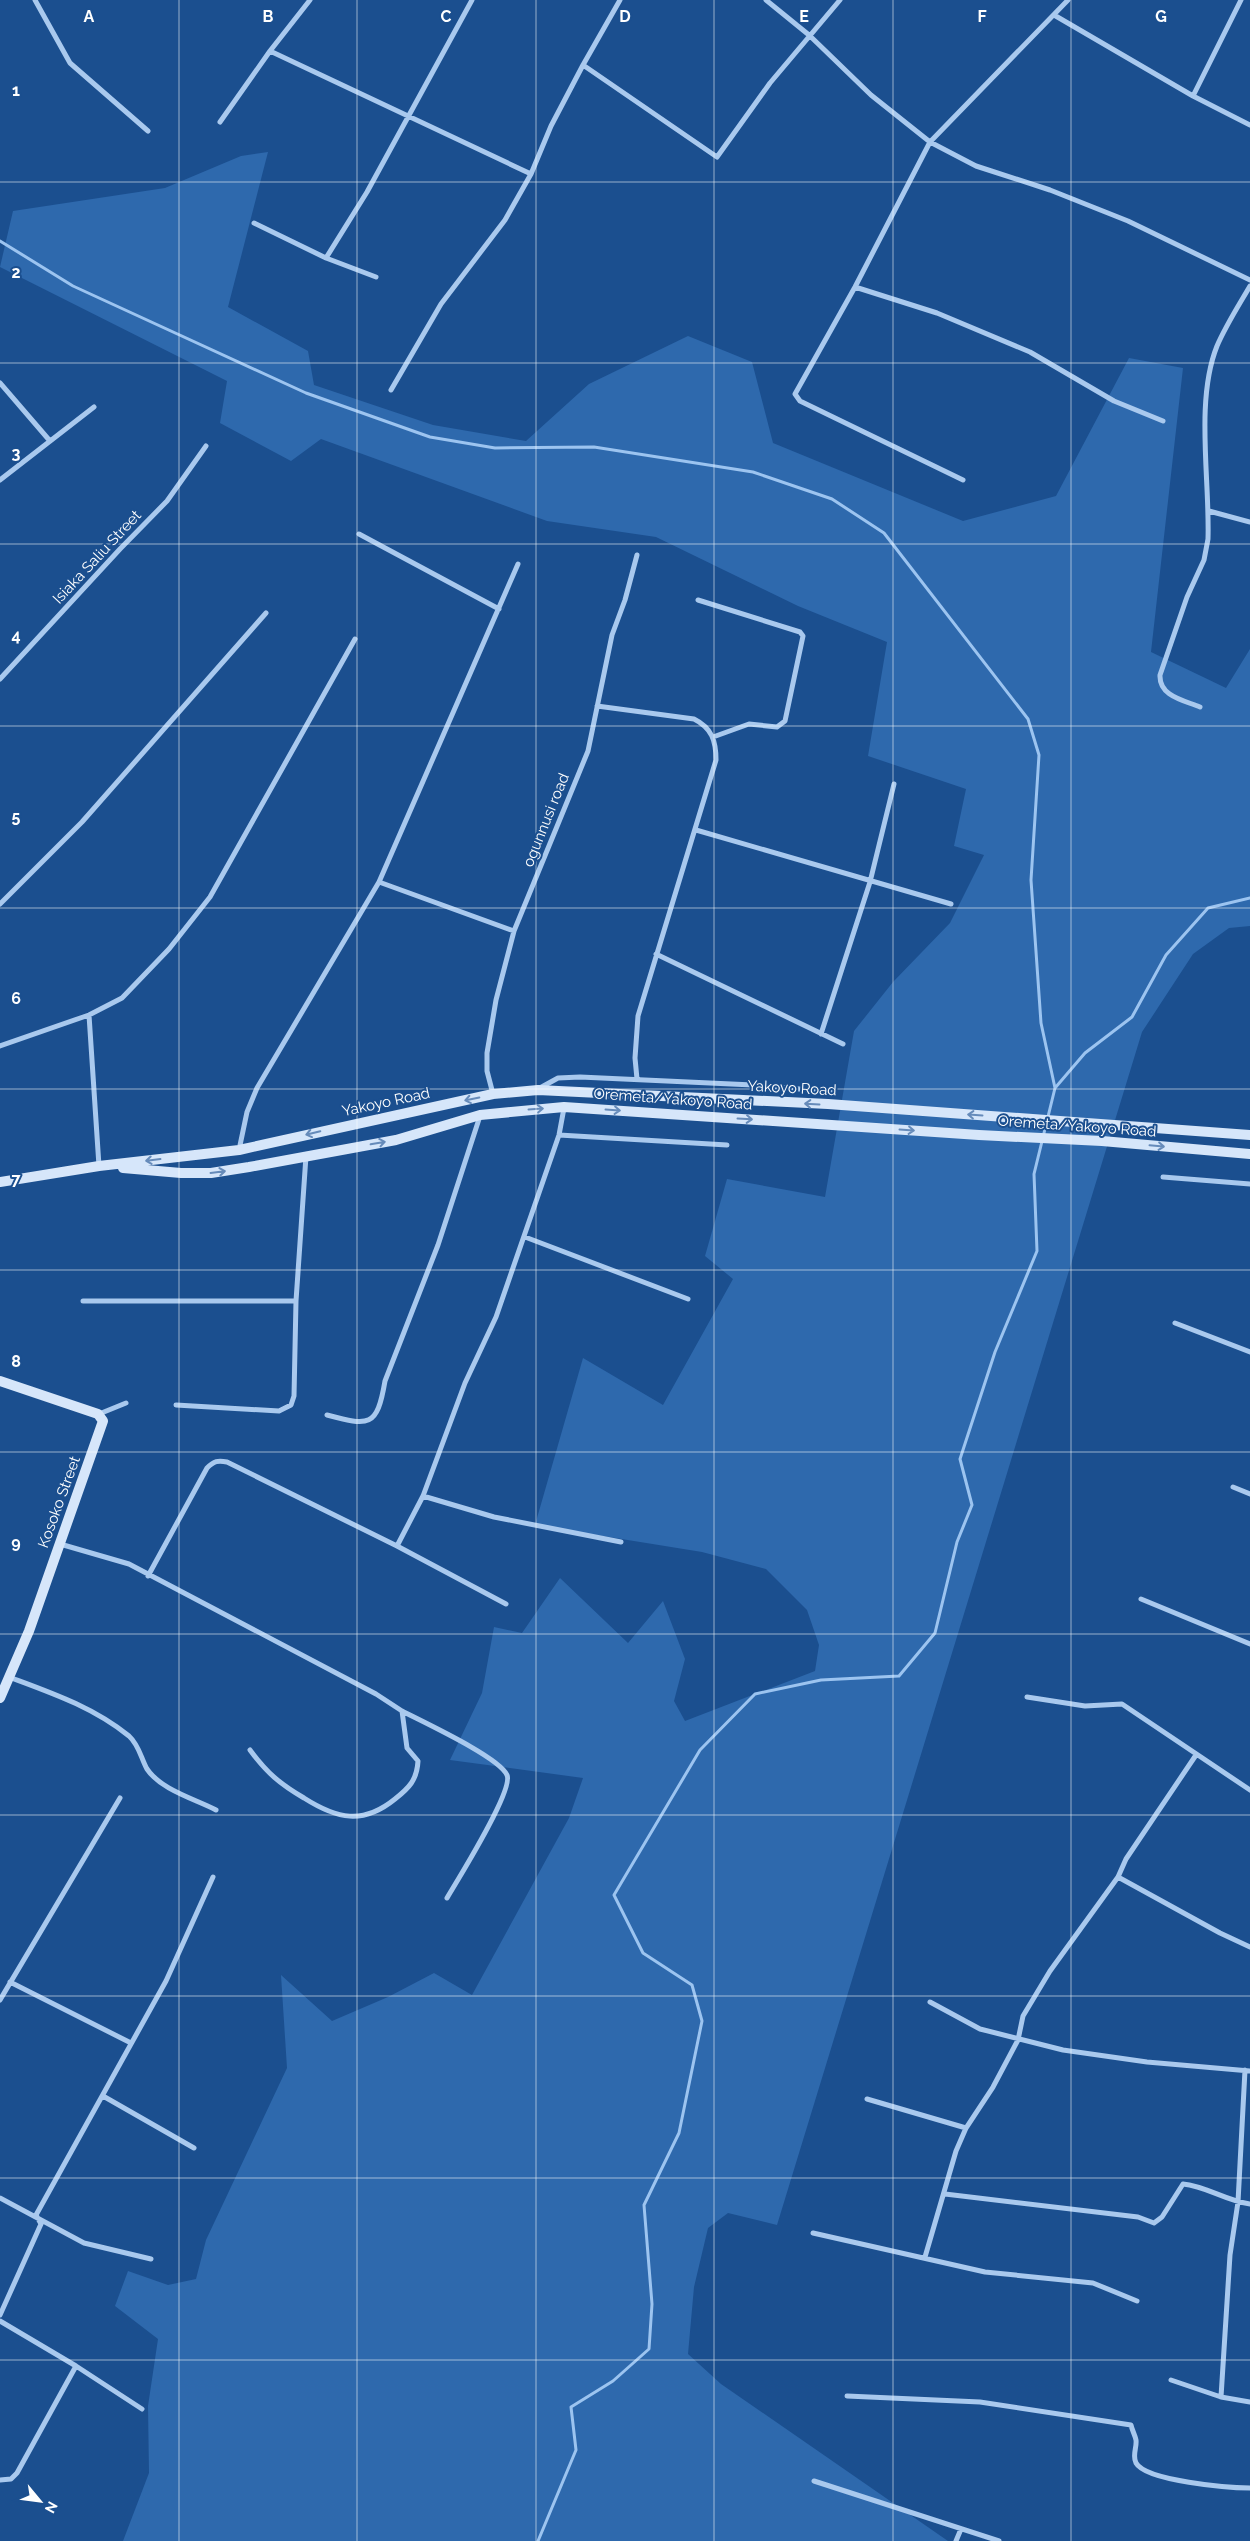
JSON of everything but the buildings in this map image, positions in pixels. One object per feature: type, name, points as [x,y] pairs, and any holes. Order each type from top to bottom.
[{"type":"main road","name":"Yakoyo Road","points":[[100,1166],[239,1150],[493,1094],[538,1090],[700,1097],[1250,1135]]},
{"type":"main road","name":"Oremeta/Yakoyo Road","points":[[100,1166],[181,1173],[211,1173],[396,1140],[480,1115],[564,1107],[1102,1141],[1250,1154]]},
{"type":"main road","points":[[0,1182],[100,1166]]},
{"type":"main road","points":[[0,1381],[98,1414]]},
{"type":"main road","name":"Kosoko Street","points":[[0,1698],[28,1631],[103,1421],[98,1414]]},
{"type":"street","points":[[37,0],[70,63],[148,131]]},
{"type":"street","points":[[220,122],[270,51],[310,0]]},
{"type":"street","points":[[326,258],[367,192],[472,0]]},
{"type":"street","points":[[391,390],[441,304],[505,220],[531,174],[551,126],[620,0]]},
{"type":"street","points":[[766,0],[809,35],[871,95],[930,142],[976,166],[1050,190],[1128,222],[1250,280]]},
{"type":"street","points":[[583,65],[717,157],[770,83],[840,0]]},
{"type":"street","points":[[963,480],[800,401],[795,394],[855,287],[930,142],[1068,0]]},
{"type":"street","points":[[1192,96],[1241,0]]},
{"type":"street","points":[[1054,14],[1192,96],[1250,125]]},
{"type":"street","points":[[270,51],[408,114],[531,174]]},
{"type":"street","points":[[254,223],[326,258],[376,277]]},
{"type":"street","points":[[1200,707],[1165,692],[1159,684],[1160,675],[1187,597],[1204,560],[1209,511],[1207,483],[1208,385],[1218,345],[1250,286]]},
{"type":"street","points":[[855,287],[937,313],[1030,352],[1114,401],[1164,421]]},
{"type":"street","points":[[0,383],[50,441]]},
{"type":"street","points":[[0,480],[94,407]]},
{"type":"street","name":"Isiaka Saliu Street","points":[[0,679],[167,501],[206,446]]},
{"type":"street","points":[[1209,511],[1250,522]]},
{"type":"street","points":[[359,534],[499,609]]},
{"type":"street","name":"ogunnusi road","points":[[493,1094],[487,1071],[487,1053],[496,1000],[514,931],[588,751],[612,635],[625,600],[637,556]]},
{"type":"street","points":[[239,1150],[247,1112],[257,1088],[379,882],[518,564]]},
{"type":"street","points":[[698,600],[800,632],[803,636],[785,721],[776,727],[749,724],[713,737]]},
{"type":"street","points":[[2,902],[82,822],[266,613]]},
{"type":"street","points":[[0,1046],[89,1015],[122,998],[169,950],[210,897],[355,639]]},
{"type":"street","points":[[597,706],[694,719],[705,724],[713,737],[716,760],[638,1016],[635,1058],[637,1079]]},
{"type":"street","points":[[820,1034],[870,882],[894,784]]},
{"type":"street","points":[[696,830],[951,904]]},
{"type":"street","points":[[379,882],[514,931]]},
{"type":"street","points":[[0,894],[2,902]]},
{"type":"street","points":[[656,954],[843,1044]]},
{"type":"street","points":[[89,1015],[100,1166]]},
{"type":"street","points":[[538,1090],[558,1078],[637,1079],[834,1092]]},
{"type":"street","points":[[397,1546],[423,1496],[464,1383],[496,1317],[560,1135],[564,1107]]},
{"type":"street","points":[[327,1415],[358,1424],[369,1420],[376,1414],[381,1402],[385,1381],[438,1244],[480,1115]]},
{"type":"street","points":[[560,1135],[727,1145]]},
{"type":"street","points":[[176,1405],[279,1411],[291,1405],[294,1396],[296,1301],[306,1156]]},
{"type":"street","points":[[1163,1177],[1250,1184]]},
{"type":"street","points":[[525,1237],[688,1299]]},
{"type":"street","points":[[83,1301],[296,1301]]},
{"type":"street","points":[[1175,1323],[1250,1352]]},
{"type":"street","points":[[98,1414],[126,1403]]},
{"type":"street","points":[[148,1576],[208,1468],[219,1460],[227,1462],[397,1546],[506,1604]]},
{"type":"street","points":[[1233,1487],[1250,1494]]},
{"type":"street","points":[[423,1496],[494,1517],[621,1542]]},
{"type":"street","points":[[59,1544],[122,1562],[376,1694],[402,1711],[495,1761],[508,1775],[508,1783],[474,1855],[447,1898]]},
{"type":"street","points":[[1141,1599],[1250,1644]]},
{"type":"street","points":[[9,1677],[71,1700],[107,1719],[131,1738],[148,1769],[159,1782],[216,1810]]},
{"type":"street","points":[[1027,1697],[1085,1706],[1122,1704],[1250,1790]]},
{"type":"street","points":[[250,1750],[266,1771],[280,1783],[326,1812],[343,1817],[367,1815],[389,1804],[410,1787],[417,1773],[418,1761],[407,1748],[402,1711]]},
{"type":"street","points":[[925,2257],[945,2194],[956,2151],[966,2128],[993,2087],[1018,2040],[1023,2016],[1050,1971],[1118,1877],[1126,1859],[1196,1755]]},
{"type":"street","points":[[0,2000],[120,1798]]},
{"type":"street","points":[[36,2216],[166,1981],[214,1877]]},
{"type":"street","points":[[1118,1877],[1220,1933],[1250,1947]]},
{"type":"street","points":[[10,1982],[131,2043]]},
{"type":"street","points":[[930,2002],[980,2029],[1063,2050],[1109,2057],[1247,2070],[1238,2202],[1230,2255],[1221,2397]]},
{"type":"street","points":[[103,2096],[194,2148]]},
{"type":"street","points":[[867,2099],[966,2128]]},
{"type":"street","points":[[945,2194],[1138,2217],[1154,2223],[1162,2217],[1183,2184],[1193,2184],[1238,2202],[1250,2204]]},
{"type":"street","points":[[0,2198],[84,2242],[151,2259]]},
{"type":"street","points":[[0,2314],[39,2230],[41,2224],[36,2216]]},
{"type":"street","points":[[813,2233],[985,2272],[1093,2283],[1137,2301]]},
{"type":"street","points":[[0,2321],[76,2366],[142,2409]]},
{"type":"street","points":[[0,2480],[11,2479],[17,2473],[76,2366]]},
{"type":"street","points":[[1171,2380],[1221,2397],[1250,2402]]},
{"type":"street","points":[[847,2396],[980,2402],[1131,2426],[1136,2440],[1134,2456],[1141,2470],[1150,2474],[1182,2481],[1250,2488]]},
{"type":"street","points":[[814,2481],[999,2541]]},
{"type":"street","points":[[956,2541],[961,2529]]},
{"type":"shaded area","points":[[268,152],[228,307],[308,351],[314,385],[433,425],[526,441],[589,384],[688,336],[752,362],[773,443],[963,521],[1056,496],[1129,358],[1183,368],[1151,652],[1226,688],[1250,649],[1250,926],[1229,928],[1193,954],[1142,1032],[777,2225],[728,2213],[708,2228],[694,2287],[688,2354],[721,2384],[948,2541],[123,2541],[149,2473],[148,2406],[158,2339],[115,2306],[128,2271],[168,2285],[196,2279],[206,2240],[287,2068],[281,1975],[332,2021],[388,1997],[434,1973],[472,1995],[569,1818],[583,1778],[450,1760],[482,1693],[494,1627],[522,1633],[560,1578],[628,1643],[663,1601],[685,1659],[674,1701],[685,1721],[815,1671],[819,1645],[807,1610],[766,1569],[702,1552],[535,1525],[583,1358],[663,1405],[733,1279],[705,1256],[727,1179],[825,1197],[854,1031],[893,982],[950,923],[984,855],[954,846],[966,789],[868,756],[887,642],[798,606],[656,537],[547,521],[321,439],[291,461],[220,423],[227,381],[0,267],[13,211],[165,188],[241,156]]},
{"type":"waterway","points":[[0,241],[73,286],[306,393],[430,437],[495,448],[594,447],[753,472],[832,499],[884,533],[1028,719],[1039,755],[1031,880],[1041,1023],[1055,1088]]},
{"type":"waterway","points":[[538,2541],[576,2450],[571,2407],[613,2381],[649,2349],[652,2304],[644,2205],[679,2133],[702,2021],[692,1985],[643,1953],[614,1895],[700,1750],[755,1694],[821,1680],[899,1676],[935,1633],[957,1542],[972,1505],[960,1459],[995,1352],[1037,1251],[1034,1174],[1055,1088],[1085,1053],[1132,1017],[1166,955],[1208,908],[1250,898]]}]
